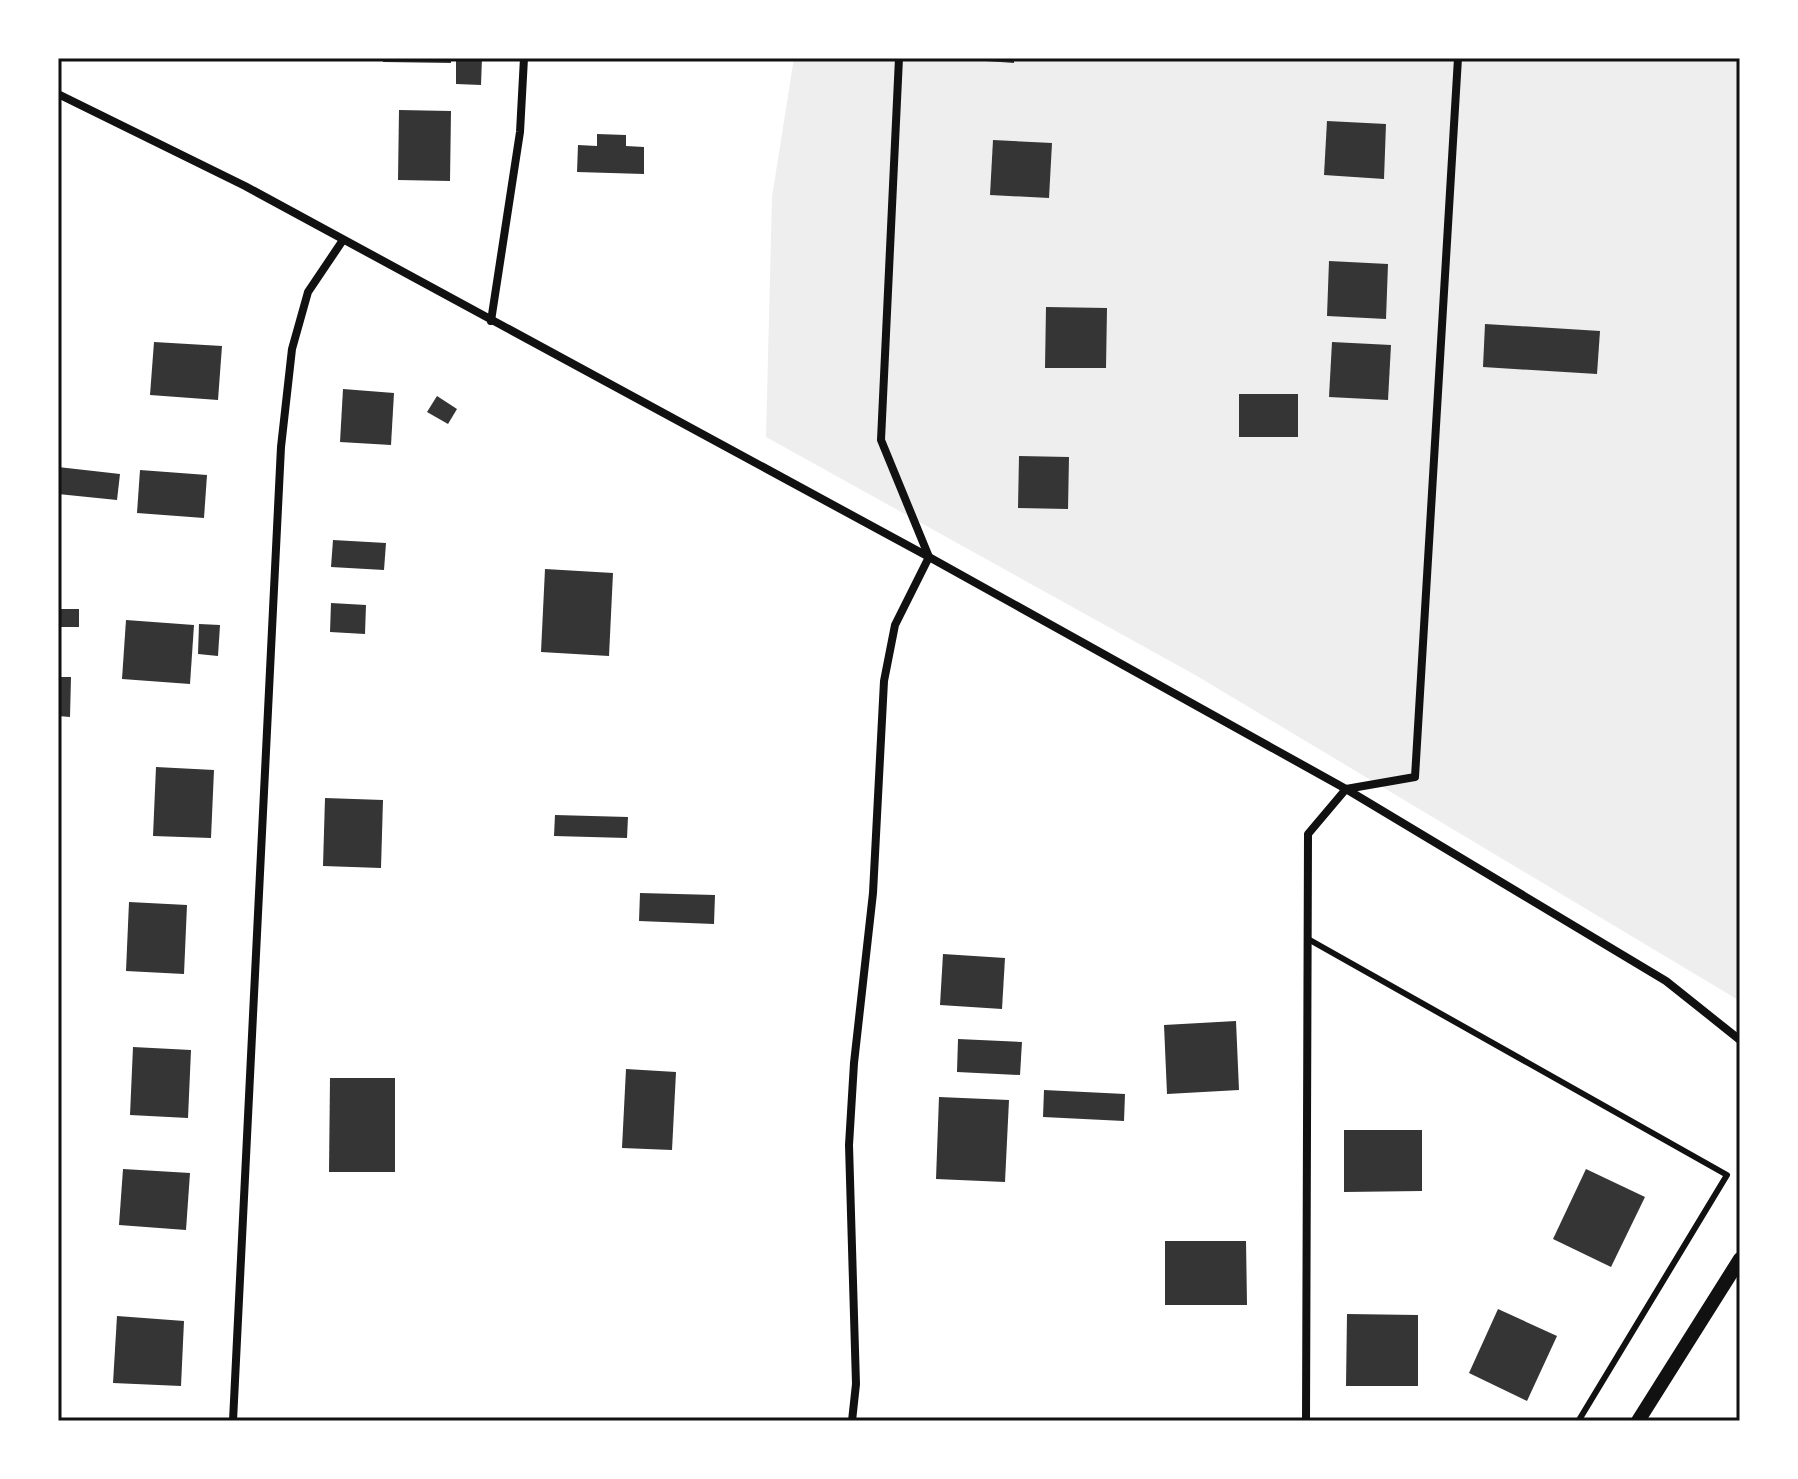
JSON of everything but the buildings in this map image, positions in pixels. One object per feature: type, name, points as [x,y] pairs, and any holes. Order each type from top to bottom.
[{"type":"street","points":[[491,321],[520,132],[524,58]]},
{"type":"street","points":[[852,1421],[856,1384],[849,1145],[854,1063],[873,893],[884,681],[895,625],[929,557],[881,440],[899,58]]},
{"type":"street","points":[[1306,1421],[1308,834],[1346,789],[1415,777],[1458,58]]},
{"type":"street","points":[[58,94],[245,186],[929,557],[1346,789],[1666,981],[1740,1040]]},
{"type":"street","points":[[233,1421],[281,447],[292,349],[308,292],[343,240]]},
{"type":"street","points":[[1638,1421],[1740,1259]]},
{"type":"lane","points":[[1308,939],[1727,1175],[1579,1420]]},
{"type":"shaded area","points":[[794,58],[1740,58],[1740,1001],[1197,676],[766,437],[772,197]]}]
